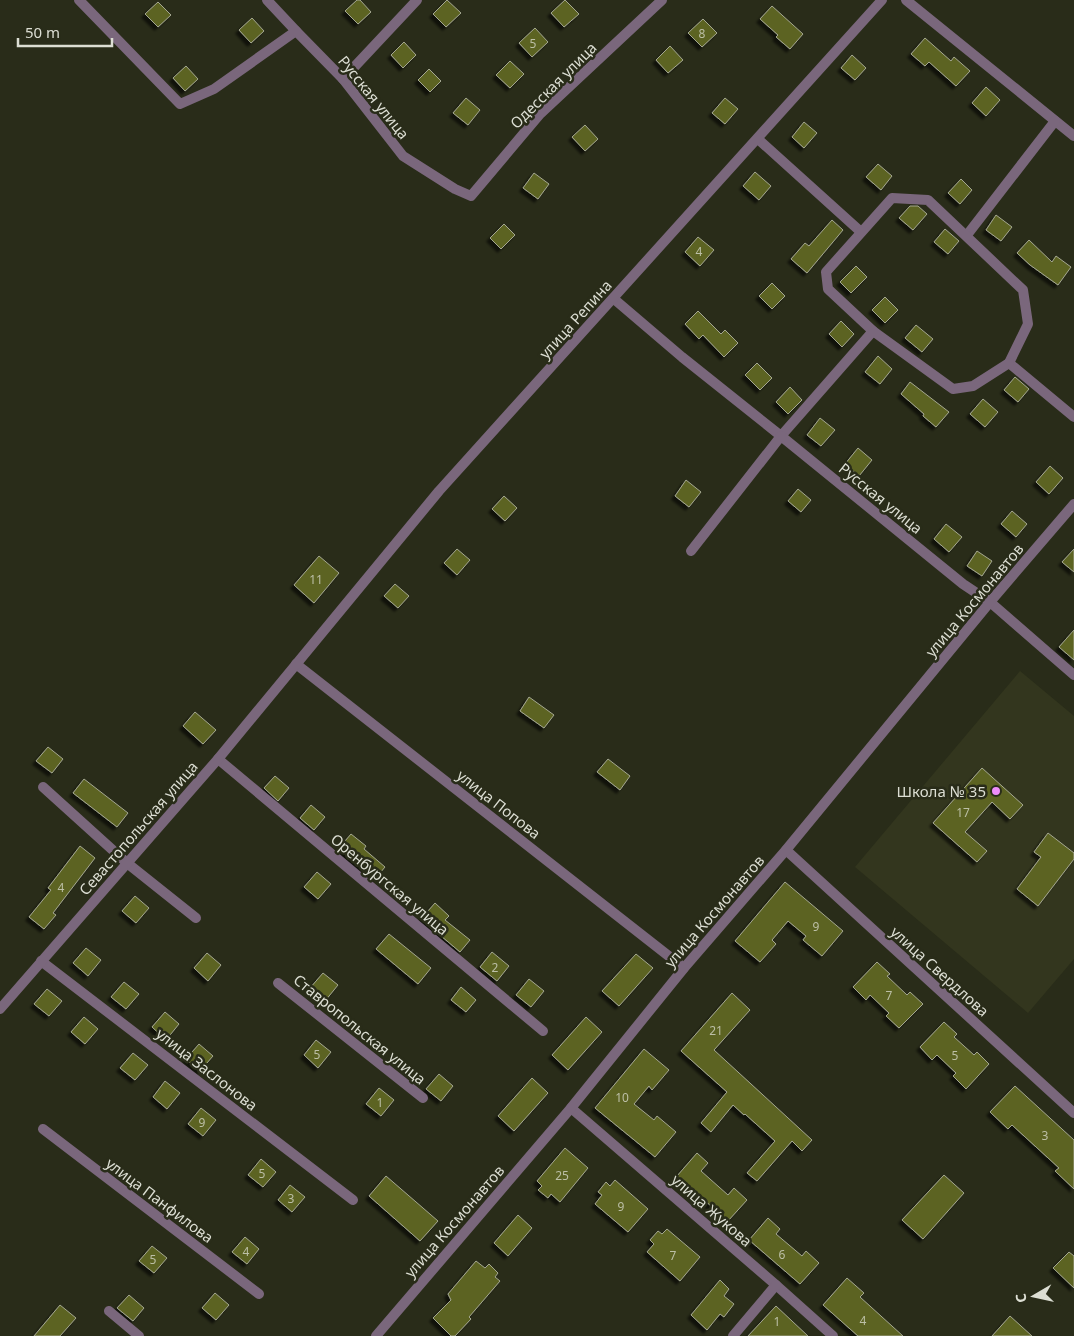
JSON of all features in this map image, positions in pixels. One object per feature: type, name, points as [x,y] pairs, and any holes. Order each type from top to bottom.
[{"type":"street","points":[[79,0],[180,104],[214,89],[296,31]]},
{"type":"street","name":"Русская улица","points":[[267,0],[343,79],[403,156],[455,189],[471,196]]},
{"type":"street","points":[[343,79],[417,0]]},
{"type":"street","name":"Одесская улица","points":[[471,196],[540,114],[662,0]]},
{"type":"street","name":"улица Репина","points":[[296,664],[440,491],[882,0]]},
{"type":"street","points":[[906,0],[1074,136]]},
{"type":"street","points":[[967,236],[1055,120]]},
{"type":"street","points":[[758,138],[862,232]]},
{"type":"street","points":[[892,198],[928,200],[967,236],[1023,290],[1028,324],[1009,363],[973,386],[953,389],[873,331],[828,289],[826,272],[892,198]]},
{"type":"street","name":"Русская улица","points":[[614,299],[682,357],[963,584],[990,602],[1074,675]]},
{"type":"street","points":[[691,551],[781,436],[873,331]]},
{"type":"street","points":[[1009,363],[1074,417]]},
{"type":"street","name":"улица Космонавтов","points":[[376,1336],[571,1108],[684,968],[786,850],[990,602],[1074,504]]},
{"type":"street","name":"Севастопольская улица","points":[[0,1009],[218,760],[296,664]]},
{"type":"street","name":"улица Попова","points":[[296,664],[684,968]]},
{"type":"street","name":"Оренбургская улица","points":[[218,760],[543,1031]]},
{"type":"street","points":[[43,787],[127,864],[196,918]]},
{"type":"street","name":"улица Свердлова","points":[[786,850],[1074,1113]]},
{"type":"street","name":"улица Заслонова","points":[[42,961],[353,1200]]},
{"type":"street","name":"Ставропольская улица","points":[[278,983],[423,1098]]},
{"type":"street","name":"улица Жукова","points":[[571,1108],[833,1336]]},
{"type":"street","name":"улица Панфилова","points":[[43,1129],[260,1294]]},
{"type":"street","points":[[733,1336],[776,1285]]},
{"type":"street","points":[[110,1311],[139,1336]]},
{"type":"shaded area","name":"Школа № 35","points":[[1020,671],[1074,716],[1074,959],[1028,1013],[855,867]]},
{"type":"building","points":[[357,0],[360,0],[371,12],[358,24],[345,11]]},
{"type":"building","points":[[447,0],[461,13],[446,27],[433,14]]},
{"type":"building","points":[[565,0],[579,14],[564,27],[551,13]]},
{"type":"building","points":[[158,2],[171,15],[158,27],[145,14]]},
{"type":"building","points":[[772,6],[803,34],[790,49],[760,19]]},
{"type":"building","points":[[252,18],[264,31],[251,43],[239,30]]},
{"type":"building","points":[[703,19],[717,33],[702,47],[688,33]]},
{"type":"building","points":[[535,28],[548,42],[532,57],[519,43]]},
{"type":"building","points":[[925,38],[951,61],[954,57],[970,71],[956,86],[929,62],[925,66],[911,54]]},
{"type":"building","points":[[404,42],[416,55],[403,68],[391,55]]},
{"type":"building","points":[[670,46],[683,60],[668,73],[656,60]]},
{"type":"building","points":[[852,55],[866,68],[855,80],[841,68]]},
{"type":"building","points":[[510,61],[524,74],[510,88],[496,75]]},
{"type":"building","points":[[186,66],[198,79],[185,91],[173,78]]},
{"type":"building","points":[[429,69],[441,81],[430,92],[418,80]]},
{"type":"building","points":[[986,87],[1000,100],[986,116],[972,103]]},
{"type":"building","points":[[466,98],[480,110],[468,125],[453,113]]},
{"type":"building","points":[[725,98],[738,109],[725,124],[712,113]]},
{"type":"building","points":[[804,122],[817,133],[804,148],[792,137]]},
{"type":"building","points":[[585,125],[598,139],[585,151],[572,137]]},
{"type":"building","points":[[878,164],[892,176],[881,190],[866,177]]},
{"type":"building","points":[[755,172],[771,186],[759,200],[743,186]]},
{"type":"building","points":[[534,173],[549,184],[538,199],[523,188]]},
{"type":"building","points":[[961,179],[972,190],[960,204],[948,193]]},
{"type":"building","points":[[910,206],[918,206],[927,214],[913,230],[899,218]]},
{"type":"building","points":[[996,215],[1012,227],[1001,241],[986,230]]},
{"type":"building","points":[[832,220],[843,230],[807,273],[791,259],[805,243],[809,246]]},
{"type":"building","points":[[504,224],[515,235],[501,249],[490,238]]},
{"type":"building","points":[[945,229],[959,241],[948,254],[934,242]]},
{"type":"building","points":[[698,237],[714,250],[700,266],[685,252]]},
{"type":"building","points":[[1029,240],[1052,262],[1056,256],[1071,267],[1058,285],[1017,253]]},
{"type":"building","points":[[856,266],[867,277],[851,293],[840,282]]},
{"type":"building","points":[[772,283],[785,296],[772,309],[759,296]]},
{"type":"building","points":[[885,297],[898,310],[885,323],[872,310]]},
{"type":"building","points":[[698,311],[721,334],[725,330],[738,343],[724,357],[703,335],[699,339],[685,324]]},
{"type":"building","points":[[841,321],[854,334],[842,347],[829,334]]},
{"type":"building","points":[[916,325],[933,339],[922,352],[905,338]]},
{"type":"building","points":[[878,356],[892,369],[880,384],[865,372]]},
{"type":"building","points":[[757,363],[772,378],[760,390],[745,375]]},
{"type":"building","points":[[1015,377],[1029,389],[1018,402],[1004,390]]},
{"type":"building","points":[[910,382],[949,412],[936,427],[901,394]]},
{"type":"building","points":[[790,387],[802,400],[788,414],[776,402]]},
{"type":"building","points":[[983,399],[998,412],[985,427],[970,414]]},
{"type":"building","points":[[820,418],[835,430],[821,446],[807,435]]},
{"type":"building","points":[[858,448],[872,460],[859,476],[845,464]]},
{"type":"building","points":[[1050,466],[1063,478],[1049,494],[1036,482]]},
{"type":"building","points":[[686,480],[701,492],[689,507],[675,496]]},
{"type":"building","points":[[798,489],[811,500],[801,512],[788,501]]},
{"type":"building","points":[[504,496],[517,508],[505,521],[492,509]]},
{"type":"building","points":[[1012,511],[1027,524],[1016,537],[1001,524]]},
{"type":"building","points":[[946,524],[962,537],[949,552],[934,539]]},
{"type":"building","points":[[457,549],[470,560],[457,575],[444,563]]},
{"type":"building","points":[[1074,549],[1074,572],[1062,562]]},
{"type":"building","points":[[977,551],[992,561],[982,576],[967,566]]},
{"type":"building","points":[[319,556],[339,573],[314,603],[294,585]]},
{"type":"building","points":[[395,584],[409,596],[398,608],[384,596]]},
{"type":"building","points":[[1074,630],[1074,660],[1059,647]]},
{"type":"building","points":[[529,697],[554,715],[544,728],[520,711]]},
{"type":"building","points":[[195,712],[216,730],[203,744],[183,726]]},
{"type":"building","points":[[48,747],[63,759],[52,773],[36,761]]},
{"type":"building","points":[[608,759],[630,776],[620,790],[597,772]]},
{"type":"building","points":[[982,768],[1023,805],[1010,819],[992,802],[965,832],[987,851],[977,862],[933,823]]},
{"type":"building","points":[[275,776],[289,788],[278,801],[264,788]]},
{"type":"building","points":[[84,779],[128,813],[117,827],[73,793]]},
{"type":"building","points":[[311,805],[325,817],[314,830],[300,818]]},
{"type":"building","points":[[1048,833],[1074,853],[1074,859],[1038,906],[1017,889],[1041,857],[1034,852]]},
{"type":"building","points":[[351,834],[366,846],[364,849],[385,867],[375,879],[339,848]]},
{"type":"building","points":[[80,846],[95,858],[53,913],[56,915],[44,929],[29,917],[51,890],[48,888]]},
{"type":"building","points":[[317,872],[331,884],[318,899],[304,887]]},
{"type":"building","points":[[785,882],[843,931],[822,956],[803,940],[806,936],[788,921],[772,940],[776,944],[760,962],[735,941]]},
{"type":"building","points":[[135,896],[149,908],[136,923],[122,911]]},
{"type":"building","points":[[435,903],[449,916],[445,920],[470,940],[460,952],[421,919]]},
{"type":"building","points":[[389,934],[431,968],[418,984],[376,949]]},
{"type":"building","points":[[86,948],[101,960],[88,976],[73,963]]},
{"type":"building","points":[[492,952],[509,966],[497,981],[480,967]]},
{"type":"building","points":[[207,953],[221,965],[208,981],[194,968]]},
{"type":"building","points":[[636,954],[653,968],[619,1006],[602,991]]},
{"type":"building","points":[[877,962],[890,974],[887,976],[907,995],[910,992],[923,1004],[899,1028],[886,1016],[889,1013],[870,995],[866,1000],[853,987]]},
{"type":"building","points":[[323,973],[338,985],[325,1001],[310,988]]},
{"type":"building","points":[[529,979],[544,991],[531,1007],[516,995]]},
{"type":"building","points":[[124,982],[139,994],[126,1009],[111,997]]},
{"type":"building","points":[[461,987],[476,1000],[466,1012],[451,1000]]},
{"type":"building","points":[[47,989],[62,1001],[49,1016],[34,1004]]},
{"type":"building","points":[[732,993],[750,1010],[714,1050],[812,1140],[802,1151],[792,1141],[757,1181],[747,1173],[775,1141],[733,1105],[711,1132],[701,1123],[727,1092],[681,1051]]},
{"type":"building","points":[[165,1012],[179,1024],[166,1040],[152,1027]]},
{"type":"building","points":[[84,1017],[98,1029],[85,1044],[71,1032]]},
{"type":"building","points":[[586,1017],[602,1032],[568,1070],[552,1055]]},
{"type":"building","points":[[944,1022],[957,1034],[954,1037],[974,1055],[977,1052],[989,1064],[966,1089],[953,1076],[956,1073],[937,1055],[932,1060],[920,1047]]},
{"type":"building","points":[[316,1040],[331,1052],[318,1068],[304,1055]]},
{"type":"building","points":[[199,1044],[213,1056],[200,1071],[186,1059]]},
{"type":"building","points":[[644,1049],[669,1070],[652,1090],[649,1086],[634,1104],[654,1120],[657,1116],[676,1132],[655,1157],[595,1108]]},
{"type":"building","points":[[133,1053],[148,1065],[135,1080],[120,1068]]},
{"type":"building","points":[[439,1074],[453,1086],[441,1101],[426,1089]]},
{"type":"building","points":[[532,1078],[548,1093],[514,1131],[498,1116]]},
{"type":"building","points":[[165,1081],[180,1093],[167,1109],[153,1097]]},
{"type":"building","points":[[1015,1086],[1074,1140],[1074,1189],[1055,1171],[1059,1168],[1012,1125],[1008,1129],[990,1112]]},
{"type":"building","points":[[379,1088],[394,1100],[381,1116],[366,1104]]},
{"type":"building","points":[[201,1108],[216,1120],[203,1136],[188,1124]]},
{"type":"building","points":[[565,1148],[588,1168],[560,1202],[551,1194],[548,1198],[538,1190],[542,1186],[537,1181]]},
{"type":"building","points":[[697,1153],[708,1163],[701,1171],[728,1195],[734,1188],[747,1200],[728,1221],[677,1176]]},
{"type":"building","points":[[261,1159],[276,1172],[263,1187],[248,1175]]},
{"type":"building","points":[[944,1175],[964,1193],[923,1239],[902,1220]]},
{"type":"building","points":[[386,1176],[438,1221],[420,1241],[369,1196]]},
{"type":"building","points":[[615,1180],[648,1209],[628,1232],[595,1204],[602,1195],[598,1192],[606,1182],[610,1186]]},
{"type":"building","points":[[290,1185],[305,1197],[292,1212],[278,1200]]},
{"type":"building","points":[[518,1215],[532,1228],[508,1256],[494,1243]]},
{"type":"building","points":[[768,1218],[780,1229],[776,1234],[802,1256],[806,1251],[819,1263],[800,1284],[749,1240]]},
{"type":"building","points":[[667,1229],[700,1257],[680,1281],[647,1252],[654,1244],[650,1240],[658,1231],[662,1234]]},
{"type":"building","points":[[245,1237],[259,1249],[247,1264],[232,1252]]},
{"type":"building","points":[[152,1246],[167,1258],[154,1273],[139,1261]]},
{"type":"building","points":[[1069,1252],[1074,1256],[1074,1288],[1053,1268]]},
{"type":"building","points":[[476,1261],[485,1268],[489,1264],[498,1273],[495,1277],[500,1281],[469,1317],[471,1319],[455,1336],[451,1336],[433,1318],[451,1300],[448,1294]]},
{"type":"building","points":[[847,1278],[864,1293],[860,1297],[903,1336],[858,1336],[823,1305]]},
{"type":"building","points":[[720,1280],[729,1289],[724,1296],[734,1304],[724,1317],[720,1314],[707,1330],[691,1315]]},
{"type":"building","points":[[215,1293],[229,1305],[216,1320],[202,1308]]},
{"type":"building","points":[[129,1295],[144,1308],[133,1321],[117,1308]]},
{"type":"building","points":[[60,1305],[76,1318],[60,1336],[34,1336]]},
{"type":"building","points":[[776,1306],[808,1336],[748,1336]]},
{"type":"building","points":[[1010,1316],[1032,1336],[992,1336]]},
{"type":"place","name":"Школа № 35","points":[[996,791]]}]
